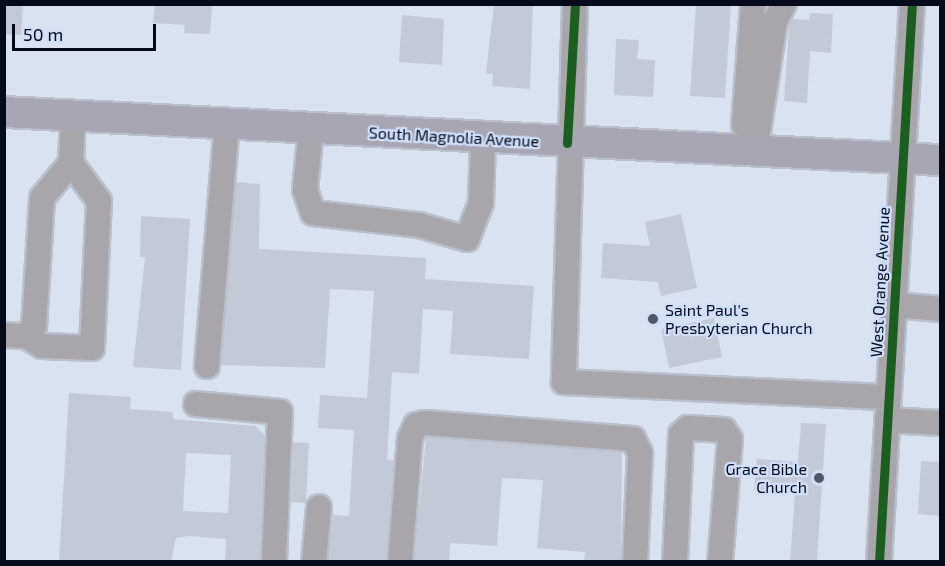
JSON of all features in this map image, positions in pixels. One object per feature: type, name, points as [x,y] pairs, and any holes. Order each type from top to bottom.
[{"type":"main road","name":"South Magnolia Avenue","points":[[4,112],[567,143],[940,160]]},
{"type":"street","points":[[575,4],[567,143],[564,382],[888,408],[940,423]]},
{"type":"street","points":[[748,151],[753,4]]},
{"type":"street","points":[[748,151],[774,21],[784,4]]},
{"type":"street","name":"West Orange Avenue","points":[[879,561],[912,4]]},
{"type":"street","points":[[15,336],[34,326],[42,198],[71,163],[73,114]]},
{"type":"street","points":[[207,366],[227,123]]},
{"type":"street","points":[[311,128],[305,190],[313,213],[419,225],[467,239],[481,203],[483,138]]},
{"type":"street","points":[[15,336],[42,346],[92,348],[99,201],[71,163]]},
{"type":"street","points":[[894,305],[940,309]]},
{"type":"street","points":[[196,404],[280,412],[274,561]]},
{"type":"street","points":[[400,561],[410,438],[416,425],[425,423],[633,439],[640,453],[635,561]]},
{"type":"street","points":[[675,561],[681,434],[688,428],[724,430],[730,440],[720,561]]},
{"type":"street","points":[[314,561],[319,507]]},
{"type":"building","points":[[4,4],[23,4],[21,35],[4,34]]},
{"type":"building","points":[[155,4],[212,4],[210,34],[184,33],[185,25],[153,23]]},
{"type":"building","points":[[494,4],[533,4],[530,89],[492,86],[493,74],[486,73]]},
{"type":"building","points":[[696,4],[731,4],[725,98],[690,96]]},
{"type":"building","points":[[810,13],[833,14],[831,53],[810,51],[807,103],[784,101],[789,26],[792,19],[809,20]]},
{"type":"building","points":[[402,15],[444,19],[442,65],[399,62]]},
{"type":"building","points":[[616,39],[639,40],[637,59],[655,60],[653,97],[614,95]]},
{"type":"building","points":[[236,182],[260,184],[259,249],[426,258],[425,279],[534,286],[529,359],[450,354],[453,311],[423,309],[419,374],[392,372],[387,460],[394,460],[386,561],[328,561],[333,515],[349,516],[354,430],[318,428],[320,395],[367,398],[374,291],[330,289],[325,368],[221,365]]},
{"type":"building","points":[[681,214],[697,288],[661,296],[658,282],[601,278],[603,243],[650,246],[645,222]]},
{"type":"building","points":[[141,216],[190,219],[181,370],[133,367],[145,257],[140,257]]},
{"type":"building","points":[[714,318],[722,357],[669,368],[661,329]]},
{"type":"building","points":[[69,393],[131,397],[130,409],[173,412],[173,419],[256,426],[265,436],[260,561],[225,561],[226,539],[188,536],[176,538],[171,561],[59,561]],"holes":[[[186,453],[231,455],[228,513],[183,511]]]},
{"type":"building","points":[[801,423],[826,424],[817,561],[790,561],[795,493],[754,490],[757,459],[798,462]]},
{"type":"building","points":[[426,437],[622,452],[621,561],[584,561],[585,552],[537,548],[543,480],[502,478],[497,546],[450,543],[449,561],[414,561]]},
{"type":"building","points":[[293,442],[309,443],[306,503],[291,502]]},
{"type":"building","points":[[921,461],[940,462],[940,516],[918,514]]},
{"type":"cycle path","points":[[567,143],[575,4]]},
{"type":"cycle path","points":[[879,562],[912,4]]},
{"type":"place","name":"Saint Paul's Presbyterian Church","points":[[653,319]]},
{"type":"place","name":"Grace Bible Church","points":[[819,478]]}]
